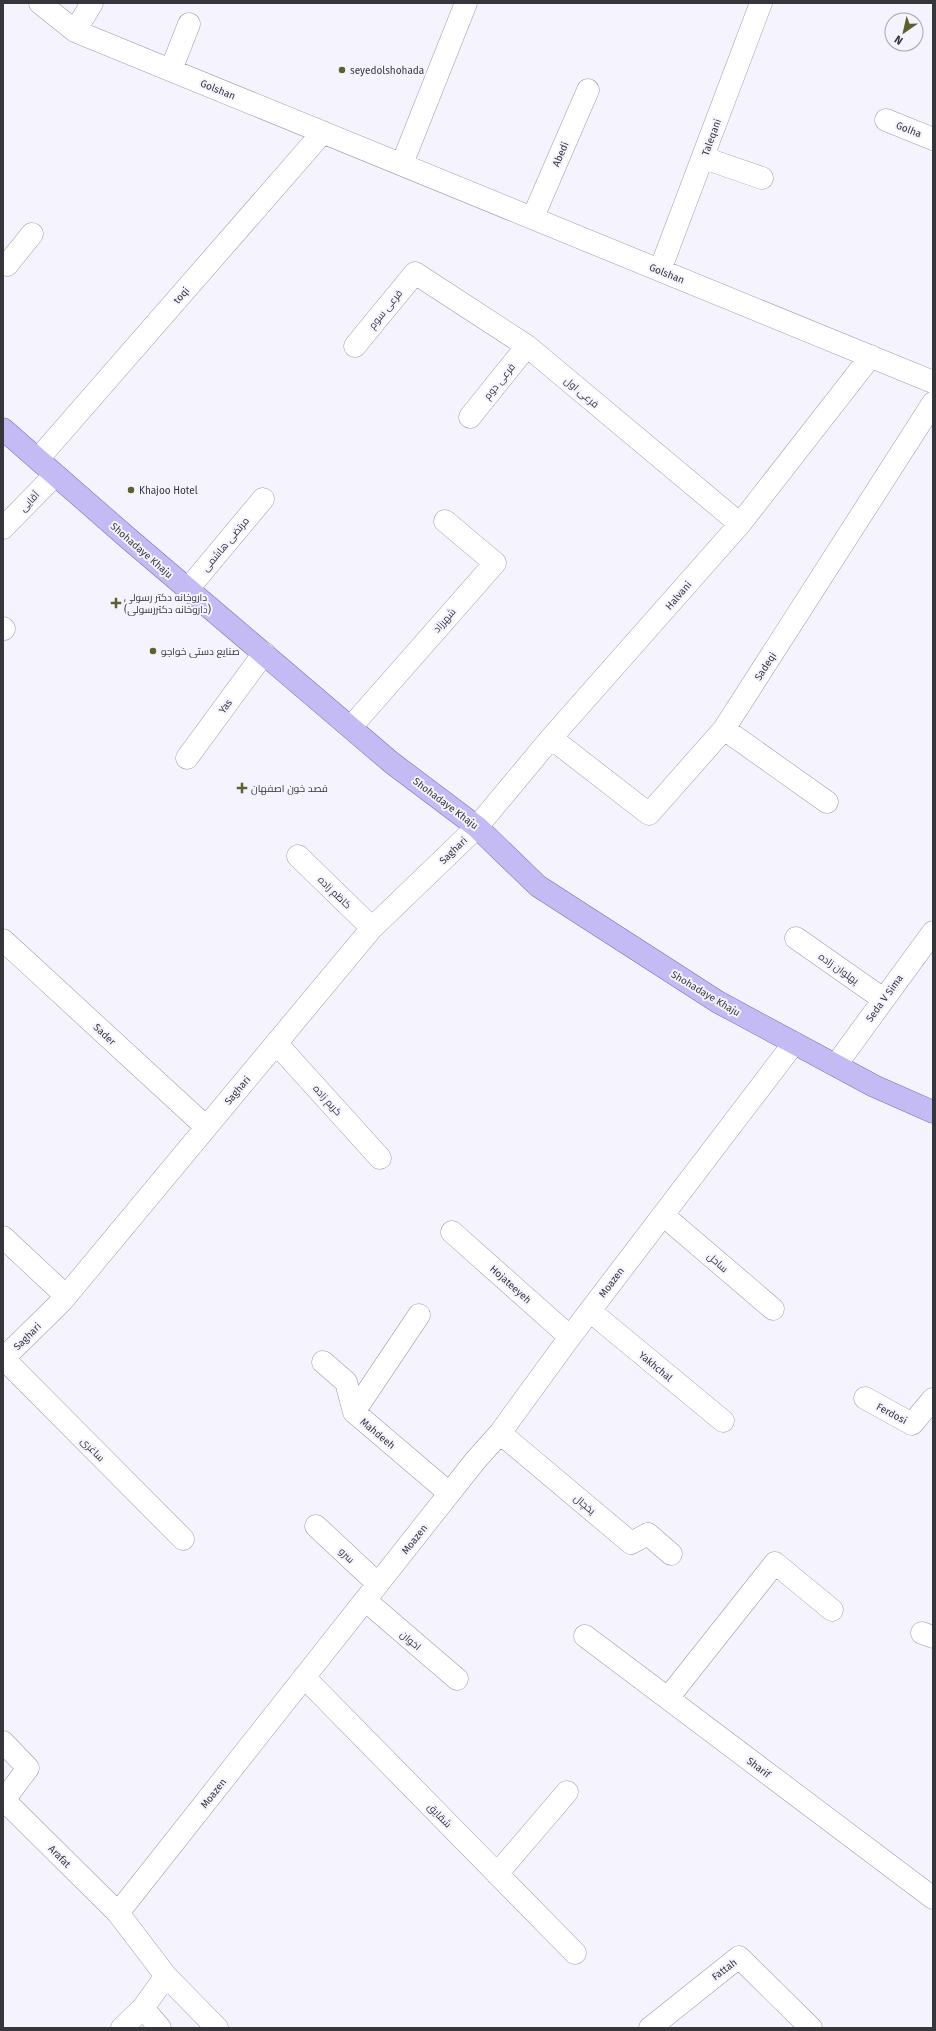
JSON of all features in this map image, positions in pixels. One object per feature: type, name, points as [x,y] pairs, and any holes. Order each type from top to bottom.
[{"type":"main road","name":"Shohadaye Khaju","points":[[3,429],[392,763],[477,827],[538,886],[718,1002],[874,1086],[933,1112]]},
{"type":"street","name":"Golshan","points":[[40,3],[76,31],[933,382]]},
{"type":"street","points":[[76,31],[92,3]]},
{"type":"street","points":[[402,164],[466,3]]},
{"type":"street","name":"Taleqani","points":[[660,270],[704,158],[761,3]]},
{"type":"street","points":[[171,70],[189,24]]},
{"type":"street","name":"Abedi","points":[[533,217],[588,90]]},
{"type":"street","name":"Golha","points":[[886,120],[933,139]]},
{"type":"street","name":"toqi","points":[[38,459],[323,132]]},
{"type":"street","points":[[704,158],[762,178]]},
{"type":"street","points":[[3,262],[7,265],[32,234]]},
{"type":"street","name":"فرعی اول","points":[[415,273],[527,346],[740,524]]},
{"type":"street","name":"فرعی سوم","points":[[355,346],[415,273]]},
{"type":"street","name":"فرعی دوم","points":[[470,417],[527,346]]},
{"type":"street","name":"Halvani","points":[[477,827],[551,738],[740,524],[871,356]]},
{"type":"street","name":"Sadeqi","points":[[551,738],[649,814],[724,729],[933,403]]},
{"type":"street","name":"آقایی","points":[[3,528],[55,475]]},
{"type":"street","name":"مرتضی هاشمی","points":[[188,589],[263,499]]},
{"type":"street","name":"شهرزاد","points":[[351,727],[495,563],[445,522]]},
{"type":"street","name":"Yas","points":[[187,758],[264,654]]},
{"type":"street","points":[[724,729],[827,802]]},
{"type":"street","name":"Saghari","points":[[3,1359],[66,1296],[372,928],[477,827]]},
{"type":"street","name":"کاظم زاده","points":[[298,856],[372,928]]},
{"type":"street","name":"Seda V Sima","points":[[836,1065],[933,932]]},
{"type":"street","name":"پهلوان زاده","points":[[796,938],[883,999]]},
{"type":"street","name":"Sader","points":[[3,940],[206,1127]]},
{"type":"street","name":"کریم زاده","points":[[276,1043],[380,1158]]},
{"type":"street","name":"Moazen","points":[[118,1913],[371,1592],[500,1432],[590,1310],[794,1043]]},
{"type":"street","name":"ساحل","points":[[663,1215],[773,1309]]},
{"type":"street","name":"Hojateeyeh","points":[[452,1232],[570,1337]]},
{"type":"street","points":[[3,1237],[66,1296]]},
{"type":"street","name":"Yakhchal","points":[[590,1310],[723,1421]]},
{"type":"street","points":[[354,1412],[419,1315]]},
{"type":"street","name":"ساغری","points":[[3,1359],[183,1539]]},
{"type":"street","name":"Mahdeeh","points":[[323,1362],[346,1382],[354,1412],[450,1493]]},
{"type":"street","name":"Ferdosi","points":[[865,1398],[912,1424],[933,1399]]},
{"type":"street","name":"یخچال","points":[[500,1432],[631,1543],[648,1534],[671,1554]]},
{"type":"street","name":"سرو","points":[[316,1526],[371,1592]]},
{"type":"street","points":[[668,1698],[775,1563],[832,1610]]},
{"type":"street","name":"اخوان","points":[[371,1592],[457,1679]]},
{"type":"street","name":"Sharif","points":[[585,1636],[933,1898]]},
{"type":"street","name":"شقایق","points":[[304,1677],[575,1953]]},
{"type":"street","points":[[3,1742],[28,1768],[4,1800]]},
{"type":"street","points":[[497,1874],[567,1792]]},
{"type":"street","name":"Arafat","points":[[4,1800],[118,1913]]},
{"type":"street","points":[[118,1913],[166,1976],[217,2028]]},
{"type":"street","name":"Fattah","points":[[650,2028],[739,1957],[811,2028]]},
{"type":"street","points":[[122,2028],[143,2008],[166,1976]]},
{"type":"street","points":[[143,2008],[160,2028]]},
{"type":"place","name":"seyedolshohada","points":[[342,70]]},
{"type":"place","name":"Khajoo Hotel","points":[[131,490]]},
{"type":"place","name":"داروخانه دکتر رسولی (داروخانه دکتررسولی)","points":[[116,603]]},
{"type":"place","name":"صنایع دستی خواجو","points":[[153,651]]},
{"type":"place","name":"فصد خون اصفهان","points":[[242,788]]}]
